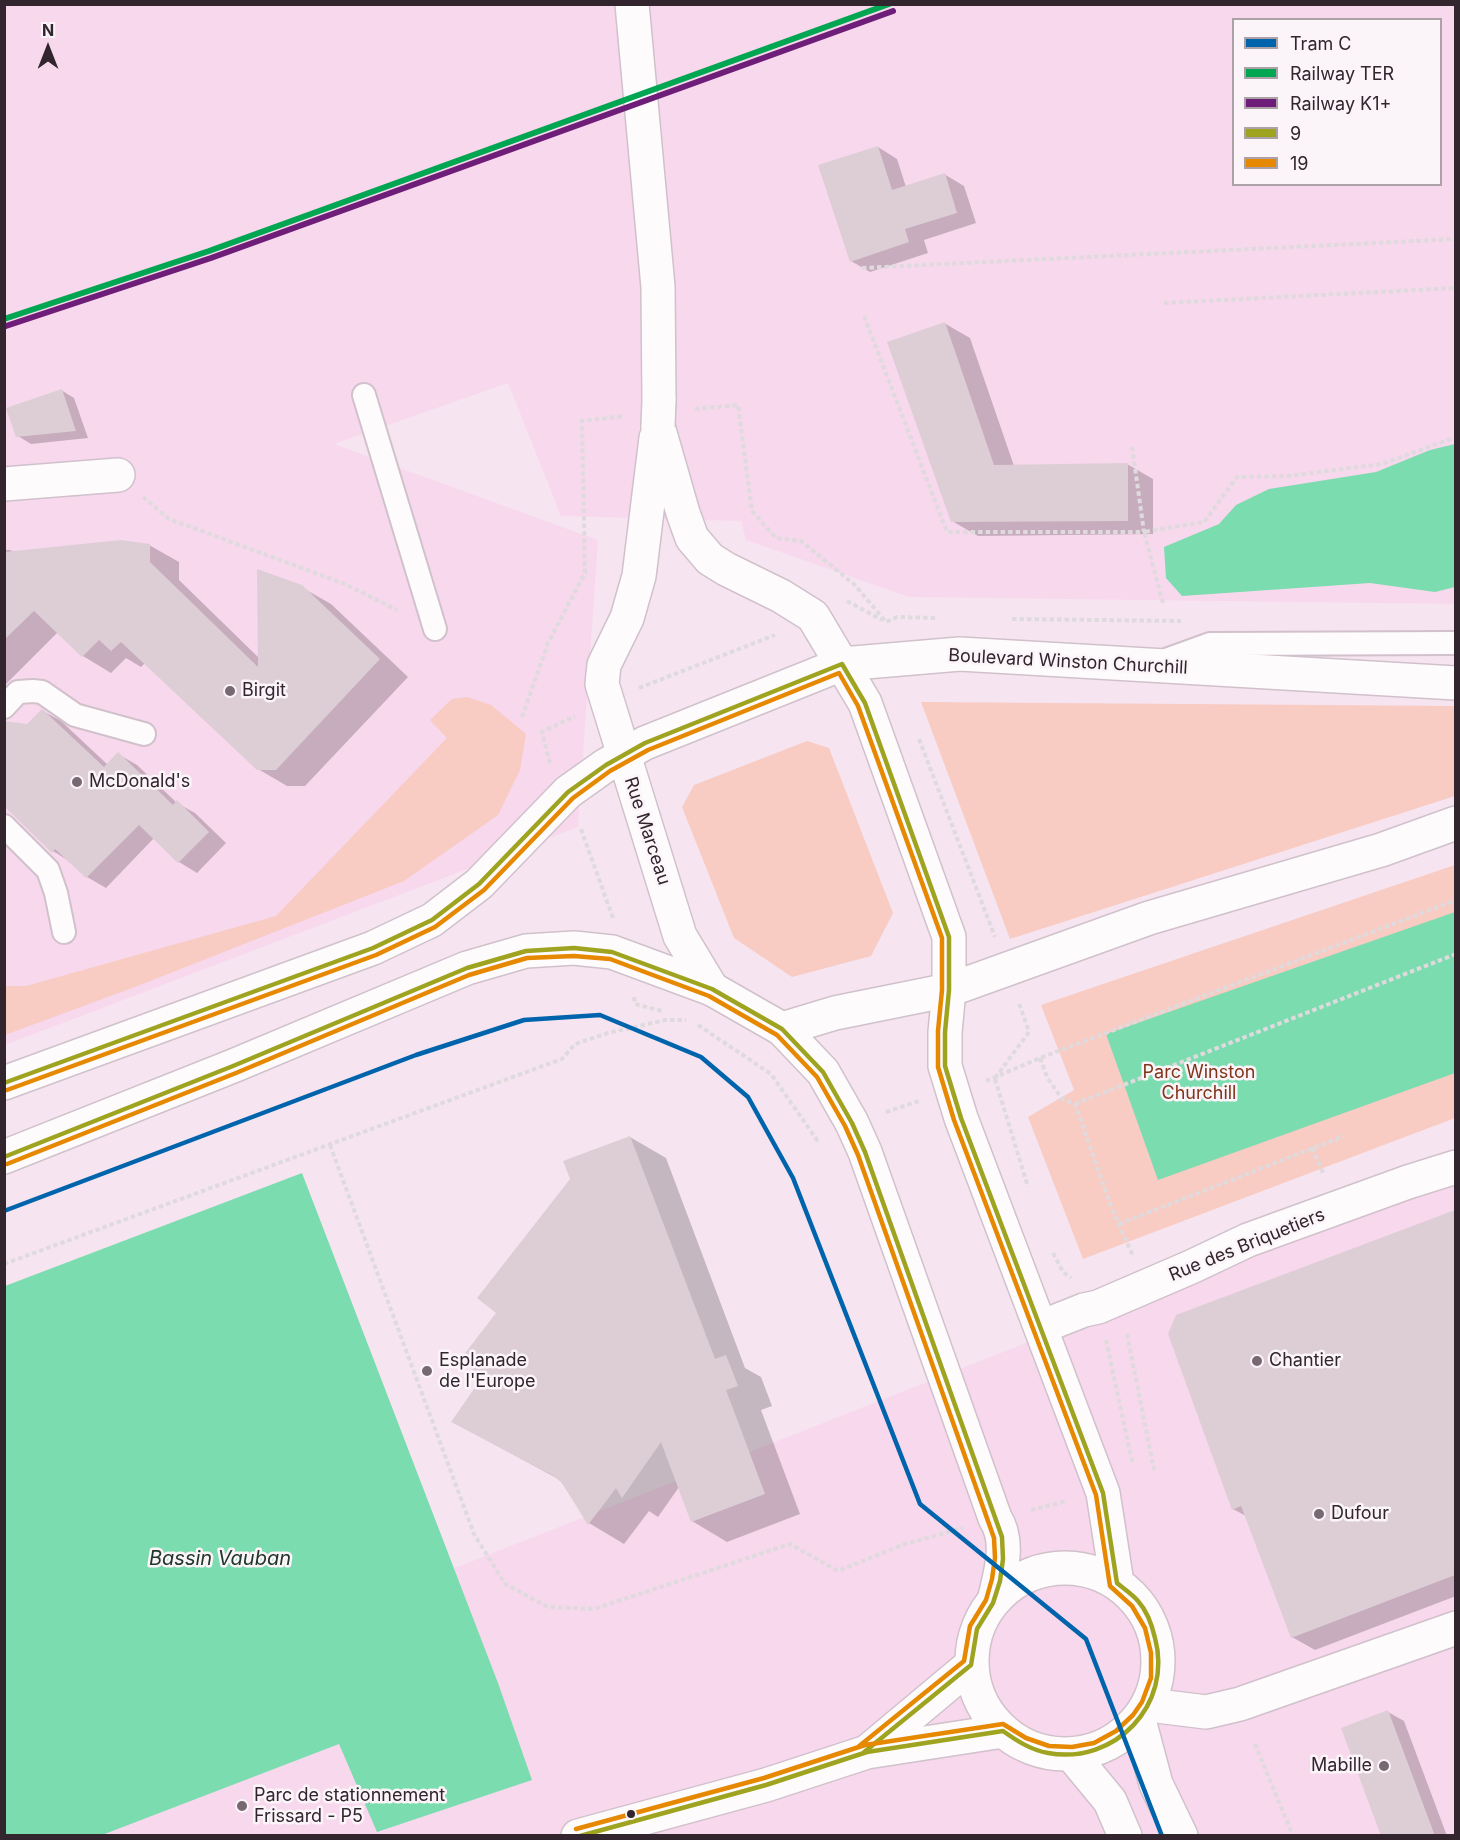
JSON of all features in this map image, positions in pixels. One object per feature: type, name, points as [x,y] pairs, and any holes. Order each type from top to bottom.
[{"type":"main road","points":[[632,4],[658,287],[658,426],[692,538],[710,559],[781,596],[813,616],[865,703],[949,937],[945,1066],[961,1118],[1103,1493],[1117,1583]]},
{"type":"main road","name":"Rue Marceau","points":[[658,426],[639,576],[627,618],[604,665],[602,684],[680,936],[712,989]]},
{"type":"main road","points":[[4,484],[118,475]]},
{"type":"main road","name":"Boulevard Winston Churchill","points":[[4,1083],[373,948],[432,920],[479,884],[568,792],[606,765],[645,743],[842,664],[960,654],[1455,683]]},
{"type":"main road","points":[[782,1029],[835,1013],[949,990],[1149,918],[1381,850],[1455,823]]},
{"type":"main road","points":[[4,1157],[233,1066],[466,968],[526,951],[574,948],[612,952],[712,989],[782,1029],[824,1072],[866,1152],[994,1518],[1001,1528],[1004,1554],[994,1601]]},
{"type":"main road","name":"Rue des Briquetiers","points":[[1041,1327],[1084,1310],[1098,1307],[1191,1268],[1248,1240],[1455,1167]]},
{"type":"main road","points":[[1071,1568],[1095,1572],[1117,1583],[1138,1601],[1152,1625],[1159,1652],[1158,1679],[1144,1712],[1120,1737],[1097,1750],[1072,1755],[1047,1754],[1023,1745],[1003,1731],[986,1712],[976,1690],[971,1665],[979,1625],[994,1601],[1018,1580],[1047,1569],[1071,1568]]},
{"type":"main road","points":[[1144,1712],[1206,1712],[1240,1704],[1455,1628]]},
{"type":"main road","points":[[867,1752],[971,1665]]},
{"type":"main road","points":[[1144,1712],[1156,1784],[1181,1836]]},
{"type":"main road","points":[[578,1836],[766,1785],[867,1752],[1003,1731]]},
{"type":"main road","points":[[1072,1755],[1110,1801],[1125,1836]]},
{"type":"lane","points":[[364,395],[435,629]]},
{"type":"lane","points":[[1149,666],[1210,644],[1455,643]]},
{"type":"lane","points":[[4,707],[18,692],[42,692],[75,715],[144,734]]},
{"type":"lane","points":[[4,826],[48,870],[56,892],[64,932]]},
{"type":"path","points":[[862,268],[1455,239]]},
{"type":"path","points":[[1164,303],[1455,288]]},
{"type":"path","points":[[864,316],[947,532],[1144,532],[1204,522],[1237,477],[1288,476],[1382,464],[1455,437]]},
{"type":"path","points":[[1132,446],[1144,532],[1163,603]]},
{"type":"path","points":[[118,475],[169,519],[345,584],[435,629]]},
{"type":"path","points":[[855,585],[886,622],[897,617],[944,618]]},
{"type":"path","points":[[813,616],[796,627],[606,700],[542,732],[550,762],[568,792],[628,958],[635,1004],[690,1020],[771,1074],[817,1140],[852,1123],[994,1079],[1040,1058],[1455,900]]},
{"type":"path","points":[[1004,618],[1182,621]]},
{"type":"path","points":[[1040,1058],[1047,1077],[1062,1099],[1075,1104],[1455,954]]},
{"type":"path","points":[[4,1264],[562,1059],[575,1044],[608,1033],[666,1020],[690,1020]]},
{"type":"path","points":[[994,1079],[1029,1190]]},
{"type":"path","points":[[1075,1104],[1132,1255]]},
{"type":"path","points":[[1119,1224],[1344,1136]]},
{"type":"path","points":[[330,1145],[474,1534],[504,1584],[548,1607],[594,1609],[790,1544],[838,1571],[905,1544],[994,1518],[1103,1493],[1132,1461],[1098,1307],[1063,1272],[1048,1244]]},
{"type":"path","points":[[1312,1148],[1326,1179]]},
{"type":"path","points":[[1126,1331],[1154,1470]]},
{"type":"path","points":[[1255,1744],[1293,1836]]},
{"type":"shaded area","points":[[5,5],[1455,5],[1455,604],[909,597],[746,540],[741,521],[561,516],[508,383],[334,444],[598,540],[578,827],[5,1045]]},
{"type":"shaded area","points":[[1455,1174],[1455,1835],[5,1835],[4,1760],[465,1564]]},
{"type":"green space","points":[[467,697],[491,705],[526,734],[520,770],[498,815],[404,881],[140,985],[5,1035],[5,986],[26,986],[276,916],[447,738],[430,720],[452,699]]},
{"type":"green space","points":[[921,702],[1455,706],[1455,796],[1010,939]]},
{"type":"green space","points":[[807,741],[829,748],[893,913],[871,956],[792,977],[734,938],[682,807],[694,785]]},
{"type":"green space","name":"Parc Winston Churchill","points":[[1455,865],[1455,1118],[1083,1259],[1028,1117],[1074,1090],[1041,1005]]},
{"type":"water","points":[[1455,444],[1455,587],[1435,592],[1370,583],[1182,596],[1166,578],[1164,547],[1219,524],[1236,505],[1269,489],[1376,472],[1430,450]]},
{"type":"water","points":[[1455,912],[1455,1073],[1158,1180],[1106,1034]]},
{"type":"water","name":"Bassin Vauban","points":[[302,1173],[498,1683],[532,1780],[377,1832],[339,1744],[102,1835],[5,1835],[5,1286]]},
{"type":"building","points":[[878,146],[892,190],[945,173],[957,213],[905,229],[909,242],[850,262],[818,165]]},
{"type":"building","points":[[945,322],[994,465],[1128,463],[1128,521],[951,522],[887,342]]},
{"type":"building","points":[[62,389],[76,431],[16,437],[6,408]]},
{"type":"building","points":[[121,540],[150,544],[150,562],[258,667],[257,569],[302,585],[380,659],[276,770],[257,770],[121,642],[111,651],[99,640],[82,657],[34,611],[4,640],[4,552]]},
{"type":"building","name":"McDonald's","points":[[42,709],[104,767],[118,752],[173,805],[177,800],[209,832],[178,863],[139,825],[86,878],[55,849],[52,853],[4,806],[4,721],[27,724]]},
{"type":"building","points":[[630,1136],[715,1359],[726,1355],[738,1386],[726,1390],[765,1494],[691,1522],[661,1442],[622,1498],[616,1488],[588,1525],[562,1483],[552,1475],[451,1422],[483,1376],[459,1361],[496,1313],[477,1298],[570,1179],[563,1161]]},
{"type":"building","points":[[1455,1210],[1455,1575],[1291,1638],[1241,1506],[1232,1510],[1168,1334],[1176,1315]]},
{"type":"building","points":[[1388,1710],[1435,1836],[1381,1836],[1341,1728]]},
{"type":"tram line","name":"C","points":[[4,1211],[416,1055],[524,1020],[600,1015],[701,1057],[748,1097],[793,1178],[920,1504],[1086,1639],[1162,1836]]},
{"type":"rail line","name":"TER","points":[[4,319],[209,251],[889,4]]},
{"type":"rail line","name":"K1+","points":[[6,326],[211,258],[893,11]]},
{"type":"transit line","name":"9","points":[[4,1083],[373,948],[432,920],[479,884],[568,792],[606,765],[645,743],[842,664],[865,703],[949,937],[945,1066],[961,1118],[1103,1493],[1117,1583],[1138,1601],[1151,1623],[1158,1663],[1155,1686],[1147,1707],[1133,1725],[1116,1740],[1096,1750],[1073,1754],[1048,1753],[1024,1745],[1003,1731],[867,1752],[766,1785],[580,1836]]},
{"type":"transit line","name":"19","points":[[7,1090],[376,955],[435,927],[484,890],[573,798],[610,771],[648,750],[839,673],[858,706],[942,938],[938,1067],[954,1120],[1096,1495],[1110,1586],[1132,1606],[1145,1628],[1151,1653],[1151,1678],[1142,1702],[1133,1715],[1116,1731],[1094,1743],[1072,1747],[1049,1746],[1026,1738],[1003,1724],[865,1745],[764,1778],[576,1829]]},
{"type":"transit line","name":"9","points":[[4,1157],[233,1066],[467,968],[526,951],[574,948],[612,952],[712,989],[782,1029],[823,1072],[852,1123],[865,1152],[1002,1537],[1003,1559],[1000,1581],[993,1603],[977,1629],[971,1665],[863,1753]]},
{"type":"transit line","name":"19","points":[[7,1164],[236,1073],[469,975],[527,958],[574,956],[610,959],[709,996],[777,1035],[817,1077],[845,1126],[858,1155],[994,1538],[995,1558],[992,1579],[986,1600],[970,1626],[964,1661],[858,1747]]},
{"type":"place","name":"Birgit","points":[[230,691]]},
{"type":"place","name":"McDonald's","points":[[77,782]]},
{"type":"place","name":"Chantier","points":[[1257,1361]]},
{"type":"place","name":"Esplanade de l'Europe","points":[[427,1371]]},
{"type":"place","name":"Dufour","points":[[1319,1514]]},
{"type":"place","name":"Mabille","points":[[1384,1766]]},
{"type":"place","name":"Parc de stationnement Frissard - P5","points":[[242,1806]]}]
